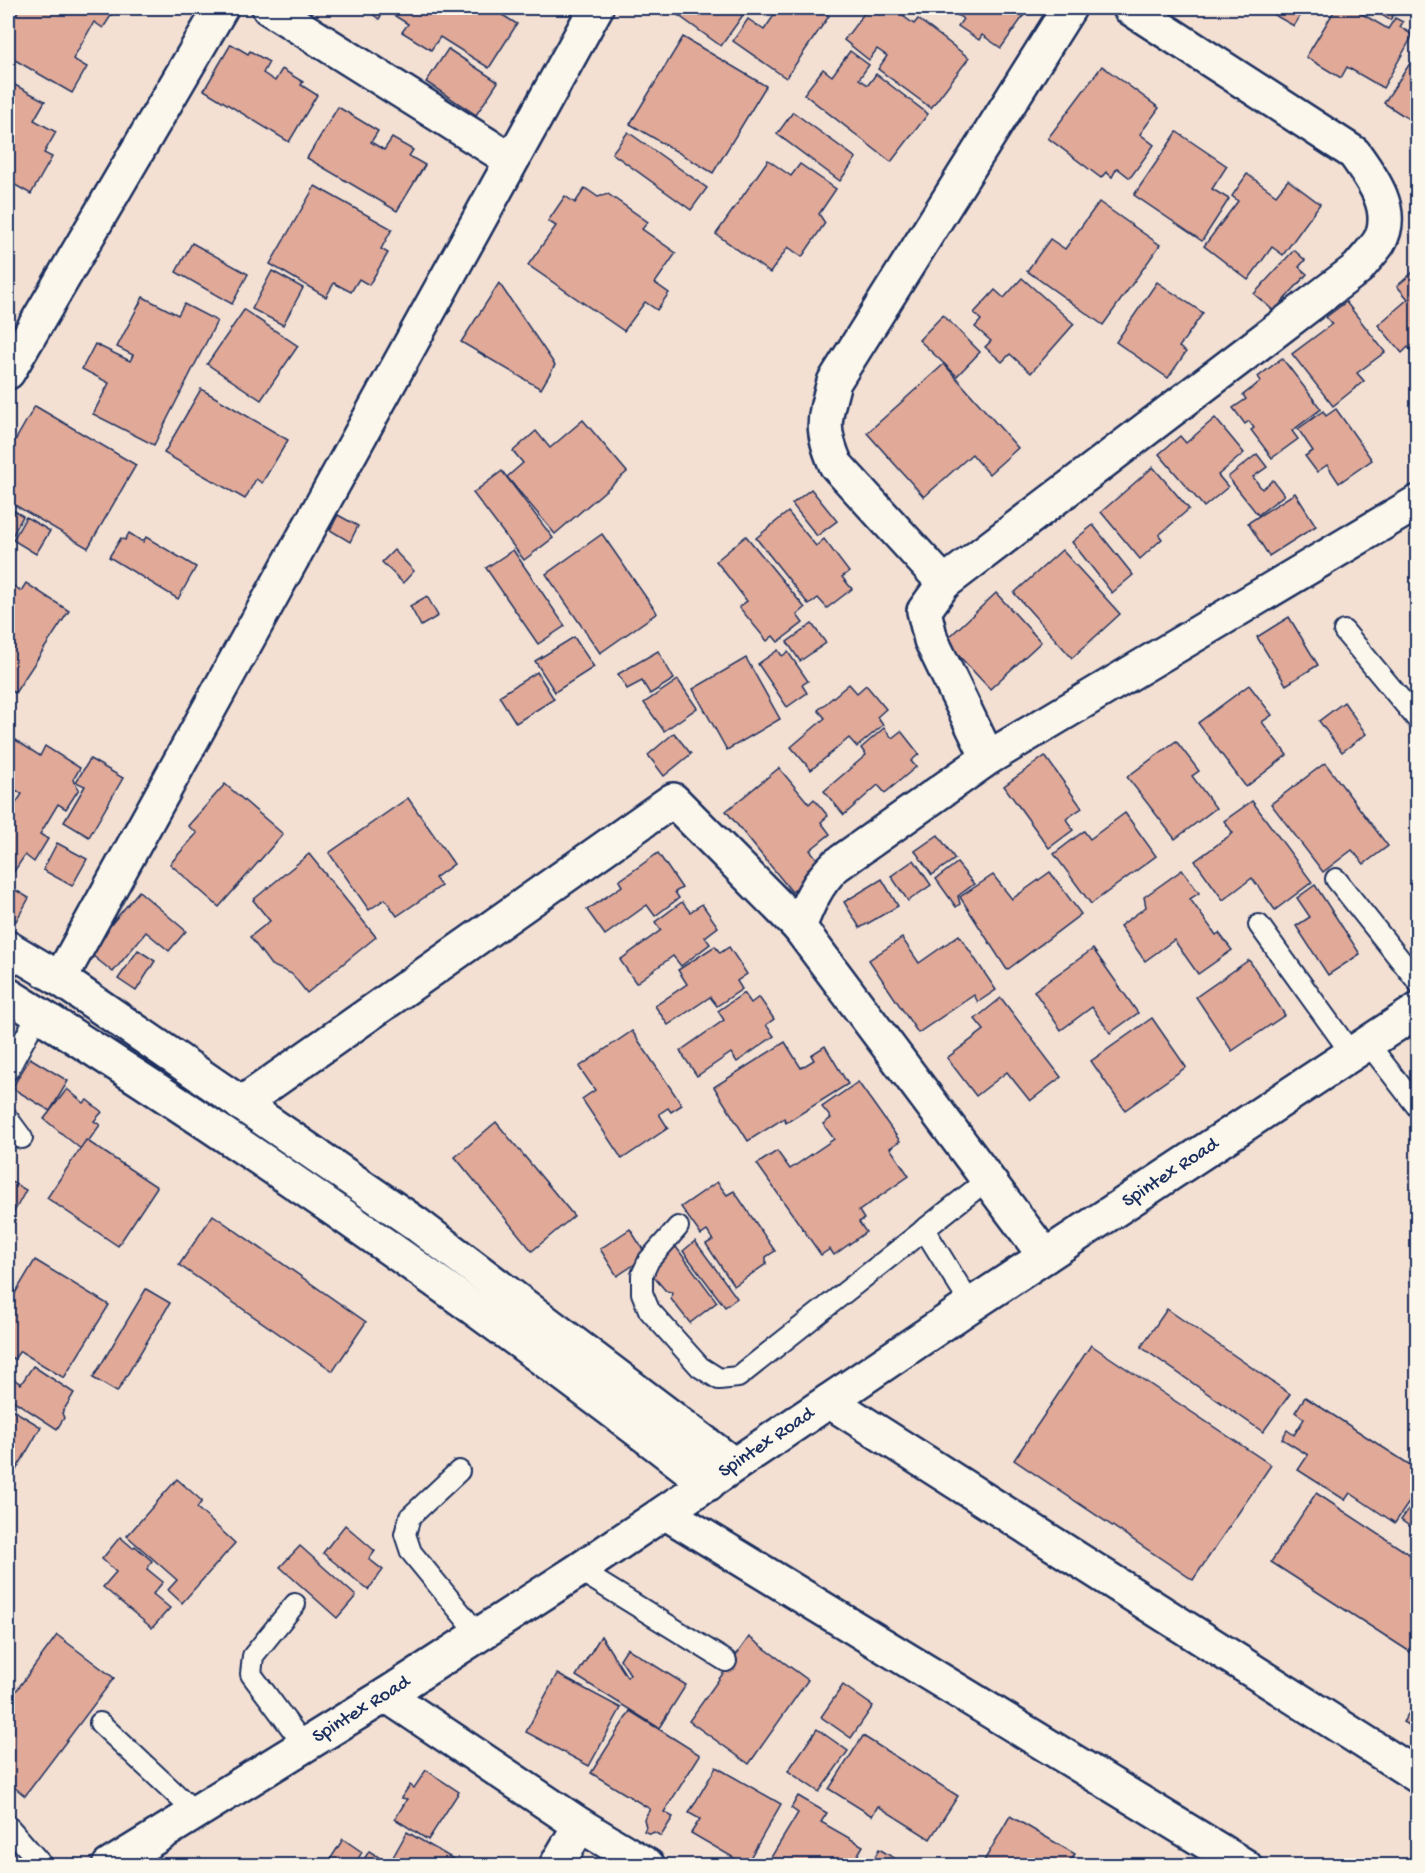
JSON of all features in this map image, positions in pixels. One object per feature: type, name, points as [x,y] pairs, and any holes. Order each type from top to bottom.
[{"type":"street","points":[[8,372],[220,8]]},
{"type":"street","points":[[269,8],[511,160]]},
{"type":"street","points":[[60,979],[597,8]]},
{"type":"street","points":[[944,583],[836,465],[826,443],[825,419],[834,382],[1069,8]]},
{"type":"street","points":[[988,758],[931,640],[924,611],[944,583],[1358,268],[1379,241],[1387,221],[1377,185],[1354,153],[1131,8]]},
{"type":"street","points":[[799,927],[809,900],[825,876],[835,866],[988,758],[1418,502]]},
{"type":"street","points":[[241,1104],[673,800],[799,927],[1045,1256]]},
{"type":"street","points":[[8,948],[60,979],[415,1224],[734,1465]]},
{"type":"street","points":[[8,995],[197,1117],[396,1252],[586,1389],[708,1484]]},
{"type":"street","name":"Spintex Road","points":[[109,1866],[386,1695],[579,1570],[971,1305],[1418,1010]]},
{"type":"street","points":[[829,1401],[1418,1776]]},
{"type":"street","points":[[666,1513],[1245,1866]]},
{"type":"street","points":[[386,1695],[580,1825],[648,1866]]},
{"type":"street","points":[[556,1866],[580,1825]]},
{"type":"lane","points":[[1344,631],[1418,720]]},
{"type":"lane","points":[[1336,879],[1418,982]]},
{"type":"lane","points":[[1259,925],[1359,1047],[1418,1108]]},
{"type":"lane","points":[[8,1070],[38,1014]]},
{"type":"lane","points":[[8,1119],[22,1138]]},
{"type":"lane","points":[[678,1227],[649,1260],[642,1275],[642,1293],[649,1310],[700,1366],[719,1379],[738,1377],[988,1179]]},
{"type":"lane","points":[[924,1229],[971,1305]]},
{"type":"lane","points":[[459,1471],[410,1517],[405,1534],[411,1552],[479,1635]]},
{"type":"lane","points":[[579,1570],[726,1661]]},
{"type":"lane","points":[[295,1604],[254,1656],[251,1674],[304,1745]]},
{"type":"lane","points":[[100,1723],[195,1812]]},
{"type":"lane","points":[[8,1826],[43,1866]]},
{"type":"building","points":[[20,8],[116,8],[103,28],[94,22],[73,59],[87,67],[72,93],[8,56],[8,29]]},
{"type":"building","points":[[364,8],[386,8],[379,19]]},
{"type":"building","points":[[389,8],[491,8],[517,24],[489,68],[440,37],[431,50],[402,32],[408,24],[387,11]]},
{"type":"building","points":[[668,8],[748,8],[721,46]]},
{"type":"building","points":[[779,8],[827,8],[823,12],[829,16],[786,78],[733,41],[748,19],[764,30]]},
{"type":"building","points":[[868,8],[899,8],[906,12],[903,16],[914,24],[918,19],[969,58],[931,108],[878,69],[887,56],[877,49],[869,60],[844,40]]},
{"type":"building","points":[[961,8],[1029,8],[1001,48],[982,35],[979,40],[958,26],[963,19],[956,14]]},
{"type":"building","points":[[1262,8],[1305,8],[1294,26]]},
{"type":"building","points":[[1336,8],[1352,8],[1388,29],[1395,18],[1403,22],[1400,27],[1413,35],[1383,88],[1347,67],[1341,78],[1306,57]]},
{"type":"building","points":[[1370,8],[1398,8],[1390,20]]},
{"type":"building","points":[[683,37],[766,86],[713,173],[630,124]]},
{"type":"building","points":[[231,44],[248,54],[250,51],[269,62],[263,73],[275,81],[282,69],[303,82],[301,85],[317,95],[289,142],[204,90]]},
{"type":"building","points":[[448,49],[498,82],[476,115],[426,82]]},
{"type":"building","points":[[850,51],[869,65],[859,79],[868,85],[876,74],[928,114],[891,162],[804,94],[823,69],[832,76]]},
{"type":"building","points":[[1418,51],[1418,125],[1384,103]]},
{"type":"building","points":[[1102,66],[1159,108],[1140,134],[1154,145],[1130,178],[1117,168],[1112,177],[1106,172],[1101,178],[1048,138]]},
{"type":"building","points":[[11,83],[45,101],[34,120],[56,132],[44,153],[52,157],[31,194],[8,181],[8,89]]},
{"type":"building","points":[[338,107],[378,131],[371,142],[384,150],[392,138],[413,150],[409,156],[425,165],[397,211],[307,158]]},
{"type":"building","points":[[793,112],[856,158],[840,181],[777,134]]},
{"type":"building","points":[[628,132],[707,188],[691,210],[612,153]]},
{"type":"building","points":[[1177,132],[1227,166],[1212,189],[1229,199],[1202,241],[1134,195]]},
{"type":"building","points":[[768,160],[791,176],[800,164],[836,189],[819,214],[825,223],[802,257],[788,247],[770,273],[716,234]]},
{"type":"building","points":[[1247,174],[1276,195],[1288,180],[1320,204],[1283,255],[1272,247],[1248,280],[1204,246],[1238,201],[1232,196]]},
{"type":"building","points":[[315,186],[392,229],[381,249],[388,253],[369,285],[359,279],[351,292],[334,283],[326,297],[270,264]]},
{"type":"building","points":[[585,188],[598,197],[608,194],[648,222],[642,229],[676,253],[655,283],[669,293],[657,310],[645,302],[624,331],[528,265],[556,226],[548,221],[565,196],[575,203]]},
{"type":"building","points":[[1099,202],[1160,245],[1103,325],[1027,271],[1050,239],[1065,249]]},
{"type":"building","points":[[192,243],[248,274],[232,304],[176,272]]},
{"type":"building","points":[[1294,250],[1305,260],[1299,267],[1307,274],[1274,311],[1254,294]]},
{"type":"building","points":[[1418,268],[1418,358],[1408,347],[1402,353],[1378,325],[1408,299],[1397,286]]},
{"type":"building","points":[[272,271],[303,288],[283,325],[252,309]]},
{"type":"building","points":[[1022,278],[1074,324],[1031,373],[1010,354],[1002,362],[985,347],[991,341],[975,327],[981,320],[974,313],[995,290],[1004,298]]},
{"type":"building","points":[[1157,282],[1203,313],[1179,347],[1186,352],[1168,378],[1116,342]]},
{"type":"building","points":[[499,283],[555,365],[541,389],[461,342]]},
{"type":"building","points":[[143,297],[178,315],[184,304],[217,321],[154,445],[93,414],[109,383],[82,369],[95,344],[130,361],[133,355],[117,347]]},
{"type":"building","points":[[1346,302],[1385,352],[1357,373],[1364,381],[1333,406],[1292,354],[1332,324],[1326,317]]},
{"type":"building","points":[[244,310],[298,346],[261,400],[207,364]]},
{"type":"building","points":[[943,315],[980,352],[957,376],[919,340]]},
{"type":"building","points":[[1282,358],[1321,409],[1292,431],[1298,439],[1272,458],[1251,430],[1254,428],[1249,421],[1245,424],[1233,408],[1246,399],[1243,395],[1261,381],[1258,377]]},
{"type":"building","points":[[944,364],[1018,448],[989,474],[972,454],[924,497],[867,433]]},
{"type":"building","points":[[201,389],[288,440],[262,483],[256,479],[245,499],[164,453]]},
{"type":"building","points":[[35,406],[136,465],[88,548],[8,501],[8,453]]},
{"type":"building","points":[[1336,409],[1372,460],[1339,483],[1327,465],[1317,472],[1305,456],[1313,451],[1298,429],[1323,411],[1326,416]]},
{"type":"building","points":[[1215,418],[1244,453],[1218,475],[1228,487],[1204,507],[1159,454],[1180,436],[1186,443]]},
{"type":"building","points":[[583,420],[627,472],[555,534],[507,477],[523,463],[513,451],[536,431],[550,448]]},
{"type":"building","points":[[1257,454],[1267,467],[1253,477],[1262,489],[1273,480],[1284,495],[1258,515],[1228,477]]},
{"type":"building","points":[[1153,467],[1189,509],[1159,535],[1162,539],[1140,559],[1101,512]]},
{"type":"building","points":[[502,471],[553,538],[524,560],[473,493]]},
{"type":"building","points":[[811,489],[837,521],[817,536],[792,504]]},
{"type":"building","points":[[1295,493],[1316,526],[1269,556],[1248,523]]},
{"type":"building","points":[[8,507],[23,516],[11,538],[8,536]]},
{"type":"building","points":[[788,512],[816,546],[824,539],[849,572],[842,577],[852,589],[827,608],[818,598],[809,605],[756,538]]},
{"type":"building","points":[[338,515],[358,526],[350,542],[330,530]]},
{"type":"building","points":[[26,517],[50,531],[36,554],[13,540]]},
{"type":"building","points":[[1093,525],[1133,575],[1112,593],[1072,542]]},
{"type":"building","points":[[129,533],[143,542],[146,537],[196,567],[178,599],[109,557],[121,538],[125,540]]},
{"type":"building","points":[[602,534],[657,613],[600,653],[546,574]]},
{"type":"building","points":[[746,536],[805,608],[797,615],[803,623],[778,642],[773,636],[767,641],[739,607],[747,601],[716,561]]},
{"type":"building","points":[[394,550],[414,571],[403,583],[382,562]]},
{"type":"building","points":[[513,550],[565,626],[538,644],[486,568]]},
{"type":"building","points":[[1062,550],[1120,614],[1072,658],[1014,593]]},
{"type":"building","points":[[8,582],[21,591],[26,583],[69,611],[15,693],[8,688]]},
{"type":"building","points":[[996,593],[1041,642],[990,689],[945,641]]},
{"type":"building","points":[[427,596],[438,616],[421,626],[410,606]]},
{"type":"building","points":[[1289,617],[1318,665],[1286,685],[1257,637]]},
{"type":"building","points":[[812,624],[826,643],[800,661],[787,642]]},
{"type":"building","points":[[574,637],[594,667],[555,692],[535,661]]},
{"type":"building","points":[[778,650],[782,656],[788,652],[808,681],[802,685],[807,693],[787,707],[758,664]]},
{"type":"building","points":[[658,651],[674,679],[650,694],[642,681],[627,689],[618,674]]},
{"type":"building","points":[[746,658],[780,719],[727,750],[693,689]]},
{"type":"building","points":[[537,672],[554,699],[516,723],[499,696]]},
{"type":"building","points":[[678,680],[697,708],[664,731],[644,703]]},
{"type":"building","points":[[849,684],[857,693],[866,685],[886,709],[877,717],[883,725],[857,747],[849,738],[811,770],[791,747],[825,718],[818,710]]},
{"type":"building","points":[[1249,685],[1272,715],[1262,722],[1287,755],[1246,787],[1198,723]]},
{"type":"building","points":[[1344,702],[1366,734],[1342,752],[1319,721]]},
{"type":"building","points":[[884,728],[892,738],[901,731],[919,754],[911,761],[916,767],[885,793],[878,785],[844,815],[824,791],[866,755],[861,748]]},
{"type":"building","points":[[674,733],[691,754],[664,776],[648,755]]},
{"type":"building","points":[[8,735],[40,756],[45,746],[80,768],[73,780],[79,789],[66,809],[58,804],[40,834],[48,839],[34,862],[25,855],[13,873],[8,870],[8,809],[11,811],[22,794],[8,785]]},
{"type":"building","points":[[1176,741],[1199,771],[1192,776],[1216,808],[1175,839],[1127,777]]},
{"type":"building","points":[[1045,756],[1082,808],[1066,819],[1073,830],[1049,848],[1004,786]]},
{"type":"building","points":[[90,759],[123,778],[89,837],[64,822],[85,786],[76,782]]},
{"type":"building","points":[[1325,763],[1388,846],[1364,864],[1352,850],[1323,872],[1271,804]]},
{"type":"building","points":[[779,768],[809,804],[814,799],[828,816],[821,822],[830,834],[810,850],[823,866],[792,892],[726,811]]},
{"type":"building","points":[[225,784],[283,834],[219,907],[170,864],[197,833],[188,826]]},
{"type":"building","points":[[408,798],[454,864],[435,878],[441,886],[397,916],[385,899],[369,910],[329,853]]},
{"type":"building","points":[[1252,801],[1312,882],[1275,910],[1252,878],[1223,900],[1195,861],[1233,833],[1224,821]]},
{"type":"building","points":[[1125,813],[1156,856],[1091,904],[1054,854],[1084,831],[1090,839]]},
{"type":"building","points":[[938,835],[955,859],[932,875],[915,851]]},
{"type":"building","points":[[57,843],[87,859],[72,886],[43,870]]},
{"type":"building","points":[[658,853],[682,888],[675,892],[679,898],[655,916],[647,905],[605,935],[587,910],[622,886],[619,881]]},
{"type":"building","points":[[309,854],[376,937],[307,993],[292,974],[271,965],[250,937],[270,921],[253,900]]},
{"type":"building","points":[[914,860],[931,885],[908,901],[891,876]]},
{"type":"building","points":[[957,863],[974,884],[958,896],[960,904],[956,907],[936,879]]},
{"type":"building","points":[[1182,870],[1199,893],[1190,899],[1216,935],[1219,933],[1232,950],[1198,974],[1174,940],[1145,961],[1120,926],[1146,907],[1144,897]]},
{"type":"building","points":[[1050,872],[1081,914],[1007,970],[960,897],[993,875],[1012,899]]},
{"type":"building","points":[[882,879],[898,906],[860,928],[844,902]]},
{"type":"building","points":[[1315,885],[1360,954],[1328,975],[1296,926],[1310,917],[1297,898]]},
{"type":"building","points":[[12,888],[29,898],[16,921],[8,916],[8,895]]},
{"type":"building","points":[[139,891],[186,931],[169,951],[146,932],[113,972],[88,952]]},
{"type":"building","points":[[682,902],[690,912],[702,904],[718,927],[705,937],[710,944],[681,966],[673,956],[636,983],[620,960],[661,930],[655,922]]},
{"type":"building","points":[[959,935],[996,990],[978,1002],[974,995],[918,1033],[869,960],[902,938],[919,963]]},
{"type":"building","points":[[715,946],[720,953],[729,947],[747,974],[737,981],[742,989],[717,1006],[710,997],[668,1025],[655,1006],[687,984],[678,970]]},
{"type":"building","points":[[1093,949],[1138,1013],[1110,1033],[1092,1007],[1061,1030],[1034,991]]},
{"type":"building","points":[[138,950],[155,961],[136,991],[118,979]]},
{"type":"building","points":[[1249,960],[1285,1015],[1232,1051],[1196,997]]},
{"type":"building","points":[[744,993],[751,1003],[759,997],[774,1019],[766,1025],[774,1036],[737,1062],[731,1053],[697,1076],[680,1051],[724,1020],[718,1011]]},
{"type":"building","points":[[1001,998],[1061,1077],[1030,1101],[1007,1072],[976,1096],[947,1058],[984,1030],[975,1019]]},
{"type":"building","points":[[1152,1018],[1186,1067],[1125,1110],[1091,1061]]},
{"type":"building","points":[[632,1031],[682,1105],[671,1112],[668,1108],[659,1114],[668,1128],[622,1159],[582,1099],[595,1090],[579,1067]]},
{"type":"building","points":[[785,1042],[801,1068],[814,1060],[811,1055],[825,1046],[848,1084],[786,1123],[784,1118],[748,1141],[714,1087]]},
{"type":"building","points":[[30,1058],[68,1081],[50,1111],[12,1088]]},
{"type":"building","points":[[858,1082],[900,1141],[890,1148],[909,1176],[859,1211],[864,1219],[859,1222],[866,1232],[834,1255],[830,1249],[821,1255],[757,1164],[777,1151],[790,1169],[834,1139],[823,1124],[831,1118],[822,1107]]},
{"type":"building","points":[[67,1089],[84,1103],[87,1100],[102,1112],[94,1121],[100,1125],[82,1150],[44,1119]]},
{"type":"building","points":[[496,1122],[574,1216],[532,1251],[455,1157]]},
{"type":"building","points":[[86,1140],[157,1187],[118,1246],[47,1198]]},
{"type":"building","points":[[8,1180],[26,1190],[8,1223]]},
{"type":"building","points":[[717,1182],[727,1195],[734,1191],[775,1251],[766,1257],[766,1264],[734,1286],[706,1244],[713,1240],[707,1231],[701,1235],[681,1207]]},
{"type":"building","points":[[213,1215],[366,1322],[333,1371],[179,1265]]},
{"type":"building","points":[[630,1229],[647,1256],[617,1276],[600,1249]]},
{"type":"building","points":[[695,1241],[737,1298],[725,1307],[683,1251]]},
{"type":"building","points":[[676,1247],[717,1302],[690,1323],[671,1299],[672,1292],[666,1291],[647,1269]]},
{"type":"building","points":[[35,1260],[109,1305],[64,1378],[20,1351],[14,1359],[8,1355],[8,1305]]},
{"type":"building","points":[[146,1289],[170,1303],[117,1392],[93,1378]]},
{"type":"building","points":[[1167,1309],[1290,1394],[1263,1432],[1141,1347]]},
{"type":"building","points":[[1091,1345],[1271,1465],[1193,1580],[1014,1460]]},
{"type":"building","points":[[33,1366],[74,1393],[62,1413],[64,1418],[57,1429],[8,1397],[8,1375],[21,1384]]},
{"type":"building","points":[[1305,1397],[1418,1470],[1418,1489],[1395,1523],[1350,1493],[1345,1500],[1298,1470],[1308,1455],[1282,1439],[1287,1430],[1294,1435],[1304,1419],[1295,1412]]},
{"type":"building","points":[[8,1407],[41,1427],[8,1484]]},
{"type":"building","points":[[177,1479],[202,1501],[197,1508],[235,1543],[182,1603],[168,1590],[177,1580],[127,1536]]},
{"type":"building","points":[[1316,1493],[1418,1560],[1418,1657],[1271,1562]]},
{"type":"building","points":[[1418,1496],[1418,1532],[1401,1520]]},
{"type":"building","points":[[345,1525],[375,1551],[369,1559],[383,1570],[368,1590],[323,1553]]},
{"type":"building","points":[[120,1537],[152,1561],[147,1569],[163,1582],[153,1594],[170,1608],[152,1628],[103,1587],[116,1572],[102,1559]]},
{"type":"building","points":[[300,1546],[356,1596],[337,1618],[280,1567]]},
{"type":"building","points":[[57,1635],[114,1678],[25,1796],[8,1782],[8,1702]]},
{"type":"building","points":[[601,1636],[627,1677],[630,1674],[620,1659],[627,1648],[686,1685],[659,1728],[576,1676]]},
{"type":"building","points":[[749,1637],[808,1680],[749,1764],[689,1721]]},
{"type":"building","points":[[557,1674],[621,1708],[589,1766],[526,1732]]},
{"type":"building","points":[[843,1685],[873,1706],[851,1738],[821,1717]]},
{"type":"building","points":[[1418,1699],[1418,1731],[1403,1722]]},
{"type":"building","points":[[630,1711],[700,1755],[664,1812],[673,1817],[661,1836],[654,1832],[650,1834],[644,1831],[646,1827],[644,1819],[650,1809],[591,1773]]},
{"type":"building","points":[[817,1729],[848,1751],[819,1792],[788,1771]]},
{"type":"building","points":[[863,1736],[958,1796],[930,1839],[878,1806],[872,1816],[829,1789]]},
{"type":"building","points":[[716,1767],[781,1804],[746,1865],[691,1833],[700,1819],[689,1813]]},
{"type":"building","points":[[426,1770],[459,1792],[428,1840],[395,1819],[407,1799],[401,1798],[410,1785],[414,1788]]},
{"type":"building","points":[[798,1796],[827,1813],[821,1822],[863,1846],[851,1866],[770,1866],[767,1864],[798,1813],[791,1808]]},
{"type":"building","points":[[1010,1816],[1075,1854],[1068,1866],[981,1866]]},
{"type":"building","points":[[407,1832],[462,1864],[461,1866],[388,1866]]},
{"type":"building","points":[[343,1839],[362,1852],[354,1866],[326,1866]]},
{"type":"building","points":[[879,1849],[896,1859],[892,1866],[870,1866]]},
{"type":"building","points":[[369,1851],[385,1861],[382,1866],[360,1866]]}]
